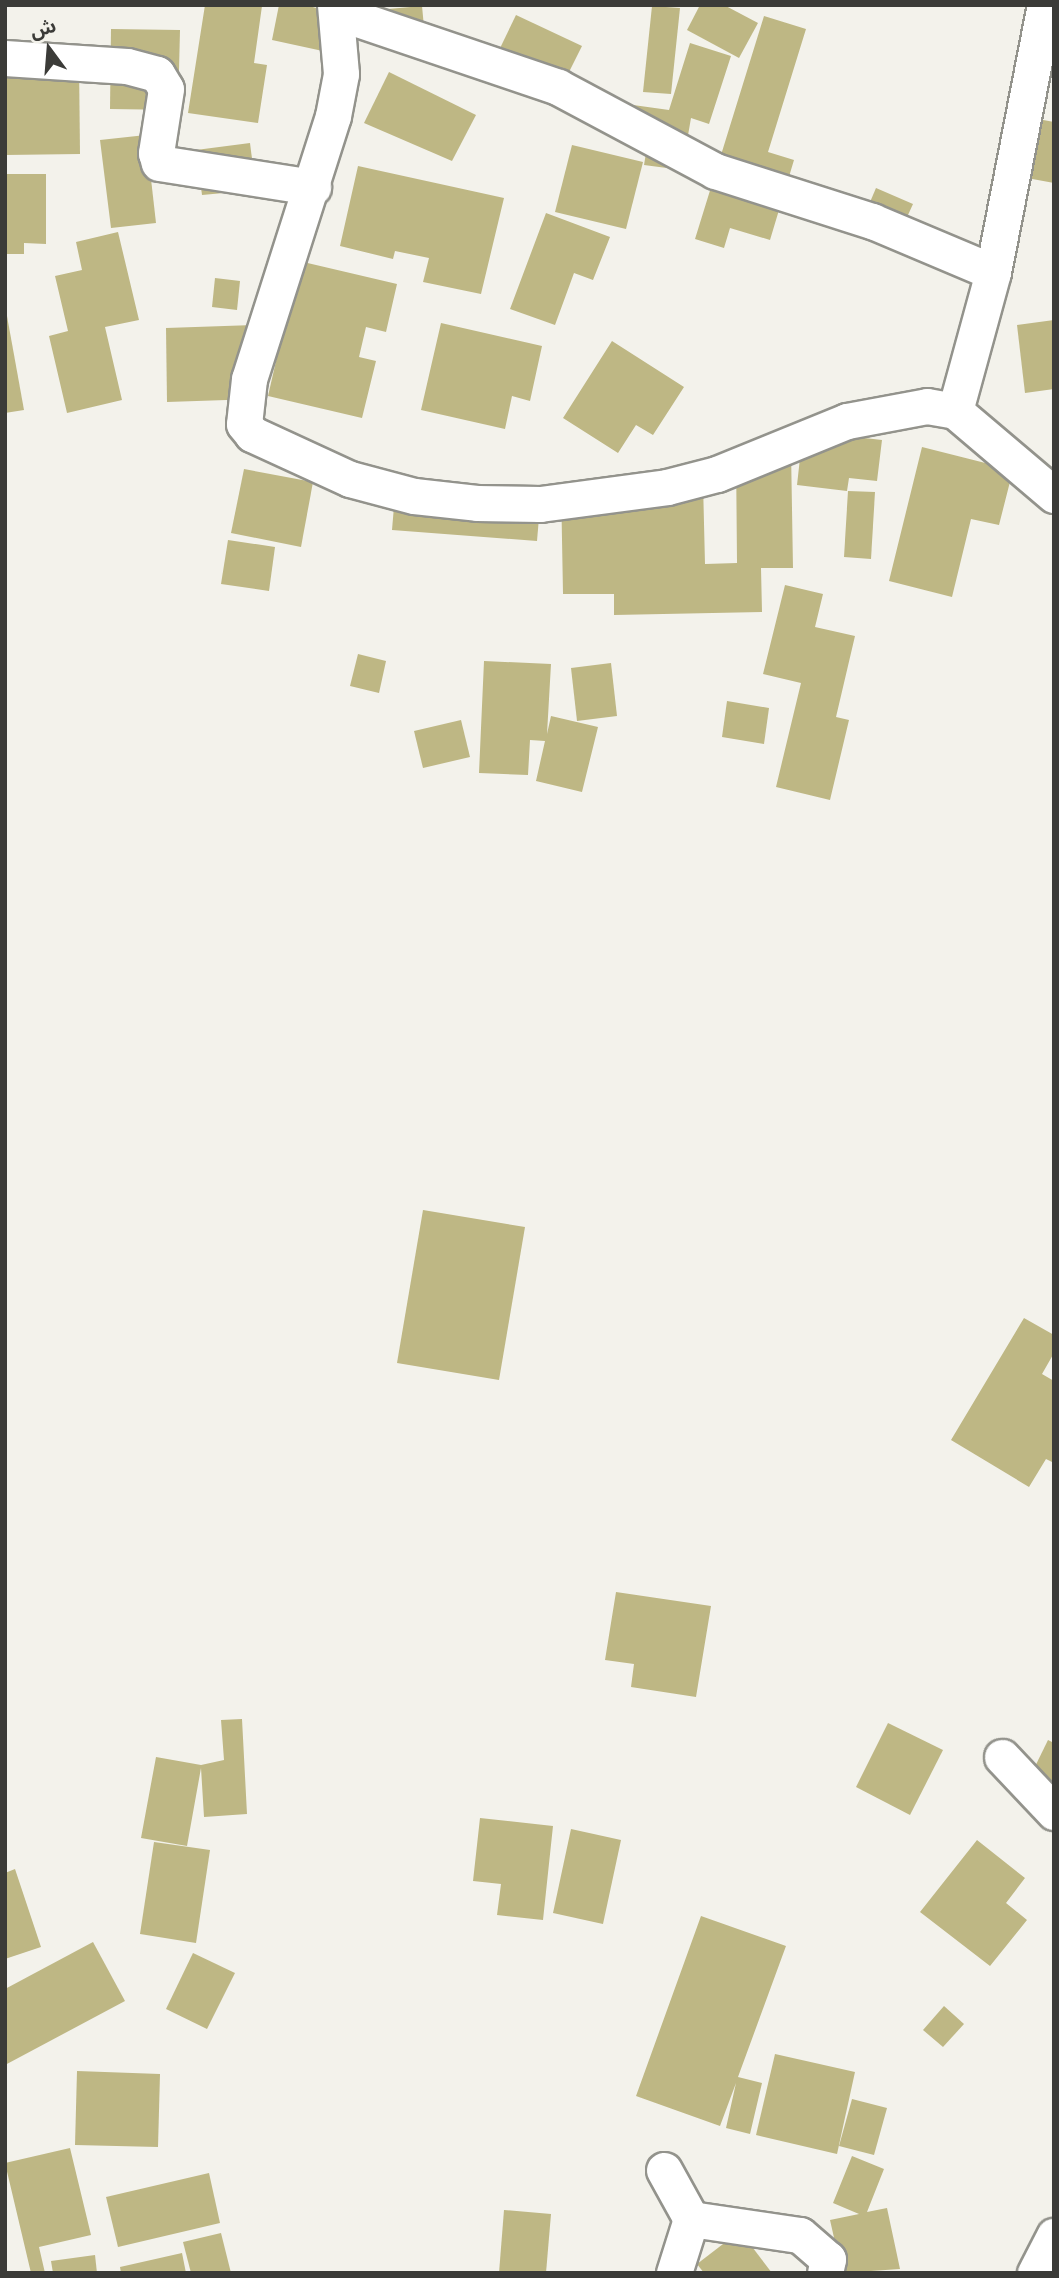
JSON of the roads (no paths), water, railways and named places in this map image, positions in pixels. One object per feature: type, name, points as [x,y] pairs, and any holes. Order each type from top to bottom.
[{"type":"street","points":[[955,411],[993,272],[1045,5]]},
{"type":"street","points":[[993,272],[872,221],[715,171],[558,88],[336,8],[341,74],[313,187],[249,379],[244,424],[263,441],[350,479],[414,496],[477,503],[599,499],[717,474],[847,421],[927,406],[955,411],[1054,495]]},
{"type":"street","points":[[5,58],[127,66],[157,74],[166,89],[156,153],[159,163],[313,187]]},
{"type":"street","points":[[1002,1757],[1054,1812]]},
{"type":"street","points":[[664,2169],[691,2219],[674,2273]]},
{"type":"street","points":[[691,2219],[800,2235],[828,2259],[825,2273]]},
{"type":"street","points":[[1035,2273],[1054,2236]]}]
